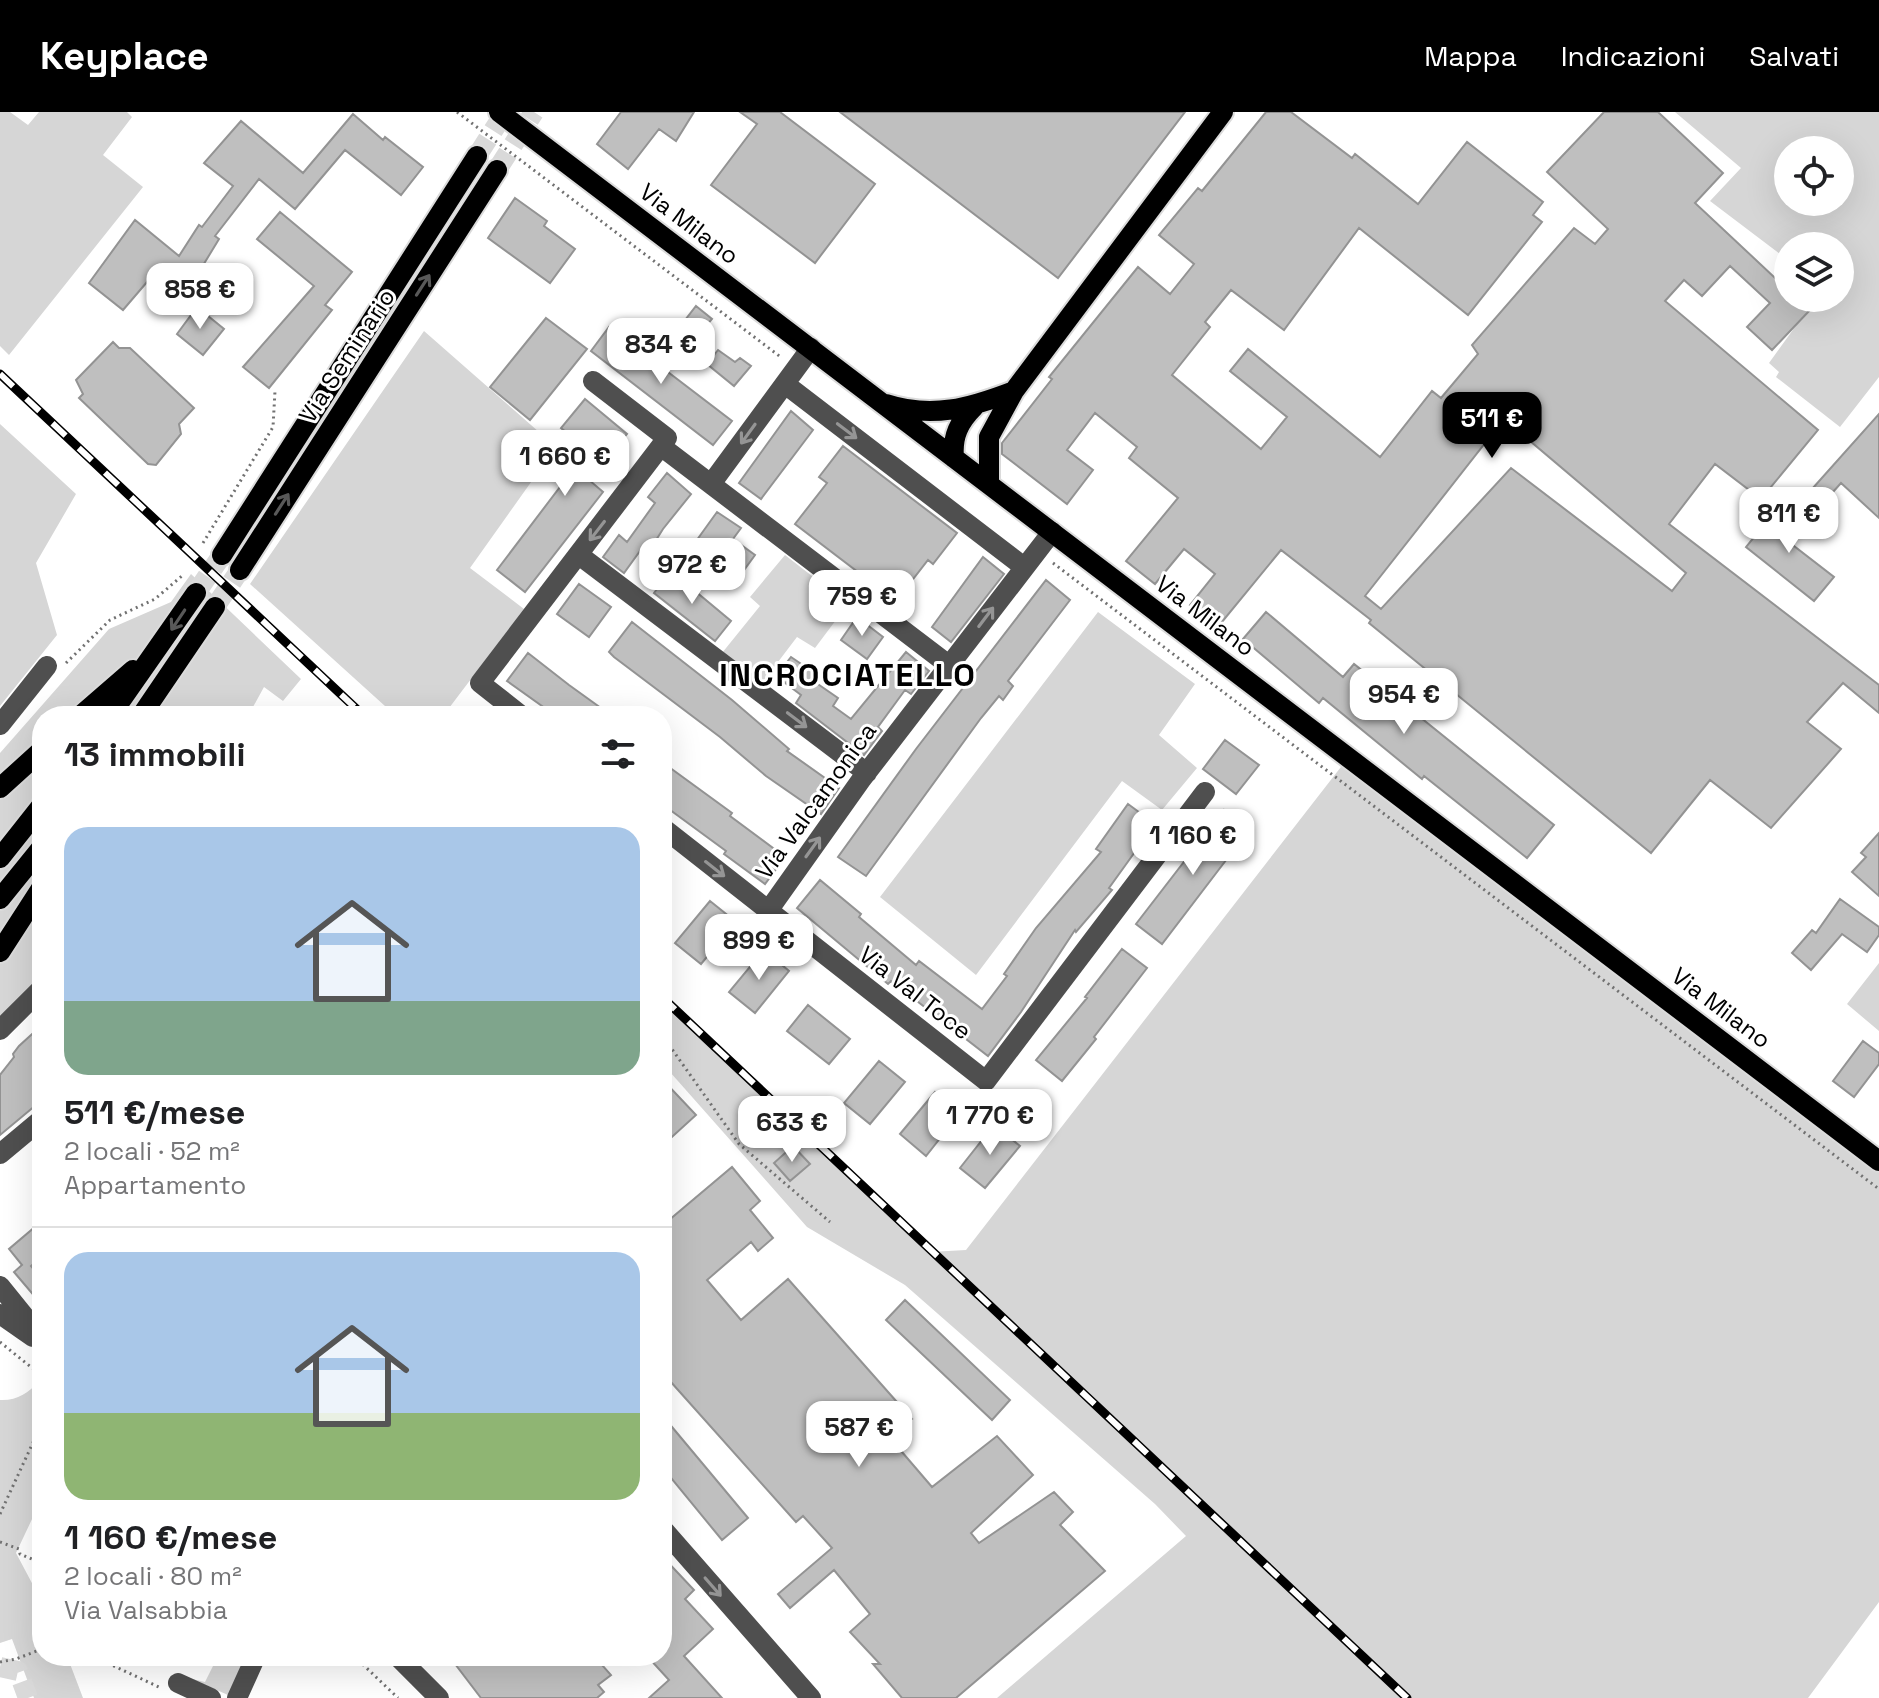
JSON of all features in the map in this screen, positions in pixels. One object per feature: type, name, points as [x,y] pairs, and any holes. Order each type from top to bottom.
[{"type":"main road","name":"Via Milano","points":[[499,112],[1879,1161]]},
{"type":"main road","points":[[974,407],[958,426],[953,444],[954,458],[965,455],[989,437],[1014,391],[1223,112]]},
{"type":"main road","name":"Via Seminario","points":[[222,555],[477,156]]},
{"type":"main road","name":"Via Seminario","points":[[240,570],[497,170]]},
{"type":"main road","points":[[881,402],[924,410],[974,407],[1014,391]]},
{"type":"main road","points":[[989,437],[989,484]]},
{"type":"main road","points":[[117,706],[196,593]]},
{"type":"main road","points":[[150,706],[215,607]]},
{"type":"main road","points":[[91,706],[160,646]]},
{"type":"main road","points":[[0,788],[32,759]]},
{"type":"main road","points":[[0,858],[32,818]]},
{"type":"main road","points":[[0,899],[32,859]]},
{"type":"main road","points":[[0,952],[32,902]]},
{"type":"street","points":[[711,484],[811,348]]},
{"type":"street","points":[[790,376],[1038,560]]},
{"type":"street","points":[[509,706],[480,683],[667,438],[593,381]]},
{"type":"street","points":[[662,447],[950,666]]},
{"type":"street","name":"Via Valcamonica","points":[[768,911],[867,773],[1038,560],[1052,532]]},
{"type":"street","points":[[579,555],[867,773]]},
{"type":"street","points":[[0,725],[47,666]]},
{"type":"street","name":"Via Val Toce","points":[[672,835],[986,1081],[1205,792]]},
{"type":"street","points":[[0,1030],[32,998]]},
{"type":"street","points":[[0,1154],[32,1127]]},
{"type":"street","points":[[0,1286],[32,1327]]},
{"type":"street","points":[[0,1314],[32,1334]]},
{"type":"street","points":[[672,1539],[811,1698]]},
{"type":"street","points":[[237,1698],[251,1666]]},
{"type":"street","points":[[407,1666],[439,1698]]},
{"type":"street","points":[[176,1688],[211,1698]]},
{"type":"path","points":[[457,112],[790,376]]},
{"type":"path","points":[[203,543],[273,427],[275,391]]},
{"type":"path","points":[[1038,560],[1879,1189]]},
{"type":"path","points":[[47,666],[68,662],[110,620],[155,599],[183,575]]},
{"type":"path","points":[[672,1049],[739,1144],[830,1222]]},
{"type":"path","points":[[0,1342],[32,1368]]},
{"type":"path","points":[[0,1514],[32,1446]]},
{"type":"path","points":[[0,1542],[19,1549],[20,1554],[32,1559]]},
{"type":"path","points":[[0,1662],[32,1653]]},
{"type":"path","points":[[117,1666],[176,1688]]},
{"type":"path","points":[[364,1666],[398,1698]]},
{"type":"shaded area","points":[[0,112],[10,112],[28,125],[39,112],[127,112],[132,117],[103,155],[143,187],[9,355],[0,346]]},
{"type":"shaded area","points":[[1675,112],[1879,112],[1879,377],[1840,427],[1776,377],[1779,372],[1769,363],[1806,312],[1854,312],[1854,232],[1774,232],[1774,249],[1710,201],[1741,168]]},
{"type":"shaded area","points":[[424,331],[556,447],[470,568],[524,609],[451,706],[385,706],[250,584]]},
{"type":"shaded area","points":[[0,424],[76,494],[36,563],[57,635],[0,706]]},
{"type":"shaded area","points":[[785,555],[848,604],[815,648],[797,637],[762,683],[722,653],[760,606],[750,597]]},
{"type":"shaded area","points":[[191,574],[301,679],[283,701],[264,687],[254,706],[41,706],[109,629],[171,602]]},
{"type":"shaded area","points":[[1098,612],[1195,684],[1159,735],[1197,768],[1162,810],[1122,781],[976,975],[880,897]]},
{"type":"shaded area","points":[[32,717],[32,994],[0,1028],[0,753]]},
{"type":"shaded area","points":[[1351,754],[1879,1153],[1879,1602],[1808,1698],[997,1698],[1186,1536],[1155,1504],[905,1285],[807,1227],[672,1074],[672,1007],[930,1252],[966,1250]]},
{"type":"shaded area","points":[[1879,963],[1879,1031],[1847,1004]]},
{"type":"shaded area","points":[[31,1389],[32,1519],[16,1553],[32,1583],[32,1666],[71,1666],[83,1698],[34,1698],[12,1639],[0,1643],[0,1400],[11,1399]]},
{"type":"shaded area","points":[[213,1666],[241,1666],[228,1695],[192,1679],[205,1682]]},
{"type":"building","points":[[621,112],[694,112],[676,141],[659,129],[628,169],[597,144]]},
{"type":"building","points":[[740,112],[780,112],[875,184],[815,263],[711,185],[757,124]]},
{"type":"building","points":[[840,112],[1185,112],[1058,278]]},
{"type":"building","points":[[1266,112],[1291,112],[1352,158],[1355,154],[1418,204],[1467,142],[1543,202],[1533,215],[1542,222],[1468,315],[1359,228],[1284,330],[1231,290],[1205,322],[1210,327],[1172,375],[1261,449],[1287,417],[1230,371],[1248,349],[1380,457],[1432,391],[1441,398],[1478,354],[1472,345],[1574,228],[1595,244],[1608,229],[1547,172],[1604,112],[1658,112],[1723,173],[1695,203],[1774,277],[1774,312],[1808,312],[1772,350],[1747,327],[1770,303],[1730,266],[1702,296],[1684,280],[1665,301],[1818,430],[1761,499],[1715,464],[1669,524],[1879,685],[1879,713],[1843,683],[1807,722],[1841,749],[1771,828],[1710,780],[1651,853],[1369,623],[1371,620],[1281,550],[1217,628],[1190,605],[1215,574],[1184,549],[1155,584],[1126,561],[1178,498],[1129,458],[1137,447],[1095,413],[1067,450],[1093,470],[1067,504],[1002,454],[1002,443],[1052,379],[1049,377],[1138,267],[1170,294],[1194,264],[1159,235],[1198,188],[1202,191]],"holes":[[[1504,419],[1686,573],[1672,591],[1511,468],[1381,609],[1365,596]]]},
{"type":"building","points":[[353,114],[383,140],[385,137],[423,167],[401,195],[345,150],[295,209],[259,179],[215,236],[219,239],[199,272],[209,280],[191,305],[153,275],[123,310],[89,283],[135,220],[179,256],[199,225],[202,227],[233,186],[204,163],[241,121],[303,173]]},
{"type":"building","points":[[515,198],[547,221],[544,226],[575,249],[550,283],[488,238]]},
{"type":"building","points":[[280,212],[352,272],[325,305],[332,310],[269,388],[243,367],[314,286],[257,239]]},
{"type":"building","points":[[696,306],[712,319],[690,345],[675,333]]},
{"type":"building","points":[[197,307],[224,329],[203,355],[177,334]]},
{"type":"building","points":[[546,318],[587,349],[530,420],[490,387]]},
{"type":"building","points":[[609,327],[732,421],[713,445],[591,351]]},
{"type":"building","points":[[113,342],[119,348],[130,348],[194,408],[179,424],[181,434],[156,465],[148,464],[79,398],[83,394],[76,380]]},
{"type":"building","points":[[718,350],[735,362],[740,358],[751,366],[734,386],[707,364]]},
{"type":"building","points":[[585,399],[627,434],[589,480],[603,492],[525,592],[497,570],[588,450],[561,428]]},
{"type":"building","points":[[791,411],[813,430],[761,499],[739,483]]},
{"type":"building","points":[[1879,414],[1879,518],[1841,483],[1817,510],[1804,498]]},
{"type":"building","points":[[843,446],[957,533],[933,564],[928,560],[896,601],[795,524],[827,483],[819,477]]},
{"type":"building","points":[[667,473],[691,494],[646,556],[640,551],[624,573],[603,557],[619,535],[627,542],[655,503],[648,497]]},
{"type":"building","points":[[1780,505],[1800,521],[1785,539],[1834,577],[1814,601],[1746,547]]},
{"type":"building","points":[[717,512],[741,528],[733,539],[755,555],[739,577],[694,544]]},
{"type":"building","points":[[983,557],[1004,574],[951,642],[932,627]]},
{"type":"building","points":[[671,571],[731,621],[715,641],[654,593]]},
{"type":"building","points":[[1046,580],[1070,600],[1008,681],[1013,686],[1003,700],[999,696],[981,718],[866,876],[838,857],[916,749]]},
{"type":"building","points":[[579,584],[611,607],[589,637],[557,614]]},
{"type":"building","points":[[1266,612],[1343,677],[1354,664],[1554,825],[1527,858],[1424,776],[1422,779],[1323,698],[1319,703],[1243,639]]},
{"type":"building","points":[[857,617],[883,637],[867,659],[841,640]]},
{"type":"building","points":[[632,622],[732,700],[789,749],[787,751],[839,788],[821,814],[766,776],[609,652]]},
{"type":"building","points":[[906,652],[929,671],[911,694],[905,690],[878,727],[882,731],[864,755],[796,703],[801,695],[776,676],[791,657],[816,674],[812,680],[838,698],[833,706],[851,719]]},
{"type":"building","points":[[528,653],[598,706],[542,706],[507,681]]},
{"type":"building","points":[[1225,740],[1259,765],[1236,794],[1203,769]]},
{"type":"building","points":[[672,769],[785,857],[765,884],[724,854],[726,851],[672,811]]},
{"type":"building","points":[[1128,804],[1155,824],[1109,888],[1112,890],[1075,930],[988,1056],[891,981],[888,984],[797,908],[820,880],[916,965],[919,961],[982,1009],[1007,976],[1004,974],[1036,928],[1101,852],[1096,849]]},
{"type":"building","points":[[1224,810],[1249,830],[1162,944],[1136,924]]},
{"type":"building","points":[[1879,833],[1879,896],[1852,872],[1866,857],[1861,853]]},
{"type":"building","points":[[1840,899],[1879,927],[1879,935],[1867,952],[1842,934],[1811,970],[1792,953],[1812,930],[1816,933]]},
{"type":"building","points":[[710,901],[736,922],[701,964],[675,943]]},
{"type":"building","points":[[1122,949],[1147,968],[1062,1081],[1036,1060]]},
{"type":"building","points":[[764,950],[789,971],[755,1013],[729,992]]},
{"type":"building","points":[[808,1005],[850,1039],[829,1064],[787,1031]]},
{"type":"building","points":[[32,1034],[32,1108],[0,1135],[0,1075],[19,1046]]},
{"type":"building","points":[[1863,1041],[1879,1053],[1879,1064],[1854,1097],[1833,1081]]},
{"type":"building","points":[[879,1061],[905,1082],[870,1124],[844,1103]]},
{"type":"building","points":[[672,1090],[696,1115],[672,1137]]},
{"type":"building","points":[[935,1092],[960,1113],[926,1156],[900,1134]]},
{"type":"building","points":[[994,1125],[1020,1146],[985,1188],[960,1168]]},
{"type":"building","points":[[793,1146],[810,1164],[790,1181],[774,1163]]},
{"type":"building","points":[[732,1167],[760,1201],[750,1210],[773,1238],[758,1251],[751,1242],[707,1280],[741,1320],[788,1279],[912,1419],[890,1438],[932,1487],[997,1436],[1033,1475],[971,1533],[979,1543],[1054,1492],[1073,1512],[1060,1525],[1105,1571],[956,1698],[902,1698],[873,1664],[880,1664],[850,1632],[870,1614],[834,1570],[790,1608],[778,1594],[832,1548],[803,1516],[796,1522],[672,1383],[672,1218]]},
{"type":"building","points":[[32,1229],[32,1293],[14,1272],[22,1265],[9,1249]]},
{"type":"building","points":[[905,1300],[1010,1400],[992,1420],[886,1320]]},
{"type":"building","points":[[672,1427],[748,1518],[722,1540],[672,1479]]},
{"type":"building","points":[[672,1567],[694,1590],[685,1599],[713,1629],[684,1656],[722,1698],[649,1698],[669,1680],[656,1666],[672,1666]]},
{"type":"building","points":[[457,1666],[603,1666],[611,1675],[598,1685],[604,1692],[597,1698],[481,1698]]},
{"type":"tunnel","points":[[477,156],[505,112]]},
{"type":"tunnel","points":[[497,170],[534,112]]},
{"type":"tunnel","points":[[196,593],[222,555]]},
{"type":"tunnel","points":[[215,607],[240,570]]},
{"type":"tunnel","points":[[0,1667],[18,1671],[28,1698]]},
{"type":"railway","points":[[0,374],[353,706]]},
{"type":"railway","points":[[672,1006],[1407,1698]]},
{"type":"district","name":"INCROCIATELLO","points":[[848,675]]}]
